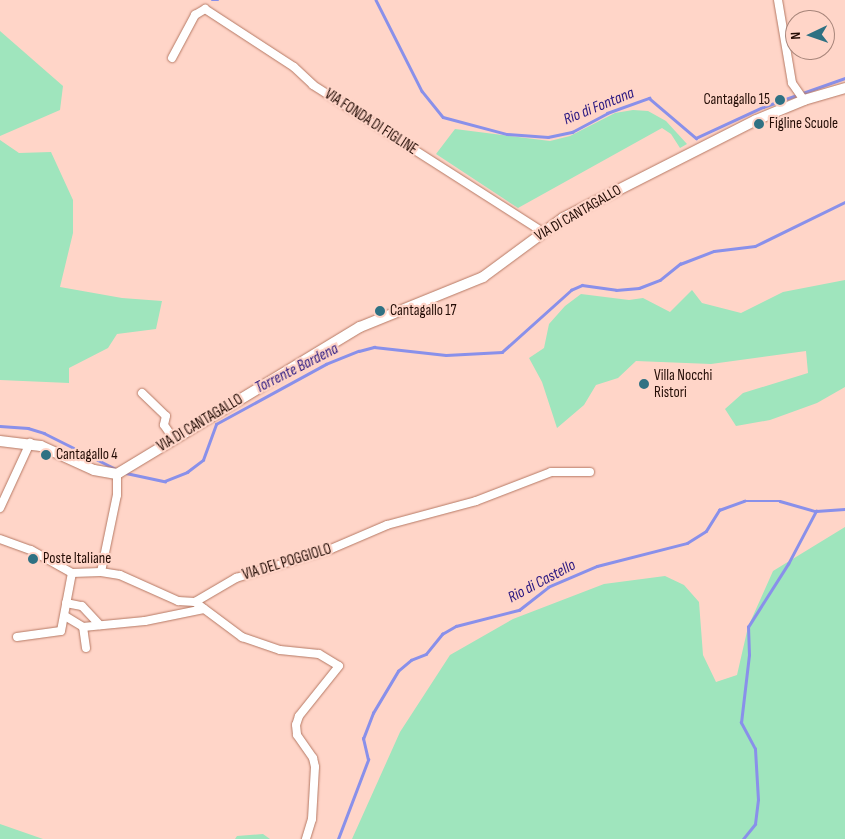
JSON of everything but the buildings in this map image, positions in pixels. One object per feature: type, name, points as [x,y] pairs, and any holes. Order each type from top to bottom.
[{"type":"street","points":[[172,58],[195,15],[205,9],[204,0]]},
{"type":"street","points":[[778,0],[791,78],[804,100]]},
{"type":"street","name":"VIA FONDA DI FIGLINE","points":[[205,9],[294,67],[313,85],[541,232]]},
{"type":"street","name":"VIA DI CANTAGALLO","points":[[121,471],[360,327],[483,277],[501,267],[541,232],[689,152],[804,100],[845,88]]},
{"type":"street","points":[[142,393],[166,416],[164,425],[173,438]]},
{"type":"street","points":[[0,440],[30,443],[94,470],[121,471],[101,572]]},
{"type":"street","points":[[0,508],[30,443]]},
{"type":"street","name":"VIA DEL POGGIOLO","points":[[195,602],[236,578],[331,550],[387,525],[476,502],[551,472],[590,472]]},
{"type":"street","points":[[0,539],[31,550],[72,573],[101,572],[120,576],[178,601],[195,602],[242,637],[280,650],[319,654],[339,666],[299,716],[296,725],[298,735],[313,758],[315,767],[312,819],[306,839]]},
{"type":"street","points":[[17,637],[61,631],[72,573]]},
{"type":"street","points":[[66,603],[82,606],[100,625]]},
{"type":"street","points":[[65,616],[83,627],[145,621],[204,609]]},
{"type":"street","points":[[83,627],[86,648]]},
{"type":"green space","points":[[0,31],[63,86],[60,110],[0,136]]},
{"type":"green space","points":[[633,110],[648,111],[666,121],[687,144],[680,148],[671,134],[662,128],[518,208],[436,154],[455,129],[550,141],[570,136],[615,113]]},
{"type":"green space","points":[[0,140],[19,153],[51,152],[73,200],[73,233],[60,287],[122,298],[162,301],[156,329],[117,334],[108,348],[69,368],[69,383],[0,380]]},
{"type":"green space","points":[[845,280],[845,387],[817,403],[770,420],[736,426],[725,409],[743,393],[808,373],[806,351],[711,364],[636,361],[618,378],[596,385],[584,405],[557,428],[542,382],[529,358],[544,348],[549,324],[565,306],[581,294],[629,300],[643,298],[670,312],[692,290],[702,303],[741,313],[783,292]]},
{"type":"green space","points":[[845,527],[845,839],[352,839],[400,732],[450,655],[513,619],[604,584],[665,576],[684,585],[699,602],[703,655],[716,682],[737,675],[748,627],[773,571]]},
{"type":"green space","points":[[0,824],[43,839],[0,839]]},
{"type":"green space","points":[[263,834],[270,839],[235,839],[237,836]]},
{"type":"waterway","points":[[212,0],[218,0]]},
{"type":"waterway","name":"Rio di Fontana","points":[[376,0],[422,91],[443,117],[507,134],[548,137],[572,132],[607,113],[649,98],[696,138],[763,107],[845,78]]},
{"type":"waterway","name":"Torrente Bardena","points":[[126,473],[165,481],[187,472],[203,460],[216,424],[326,364],[359,351],[374,347],[446,355],[502,352],[571,290],[582,285],[616,290],[639,288],[660,280],[680,264],[714,251],[755,246],[845,202]]},
{"type":"waterway","name":"Torrente Bardena","points":[[0,426],[28,428],[44,433],[116,469]]},
{"type":"waterway","name":"Rio di Castello","points":[[338,839],[368,760],[363,739],[373,713],[398,671],[411,660],[426,654],[442,634],[456,626],[519,610],[548,587],[597,566],[687,543],[706,531],[719,510],[744,501],[780,501],[816,511],[845,509]]},
{"type":"waterway","points":[[743,839],[755,824],[758,800],[755,749],[741,723],[749,655],[748,627],[788,564],[816,511]]},
{"type":"place","name":"Cantagallo 15","points":[[780,100]]},
{"type":"place","name":"Figline Scuole","points":[[759,124]]},
{"type":"place","name":"Cantagallo 17","points":[[380,311]]},
{"type":"place","name":"Villa Nocchi Ristori","points":[[644,384]]},
{"type":"place","name":"Cantagallo 4","points":[[46,455]]},
{"type":"place","name":"Poste Italiane","points":[[33,559]]}]
